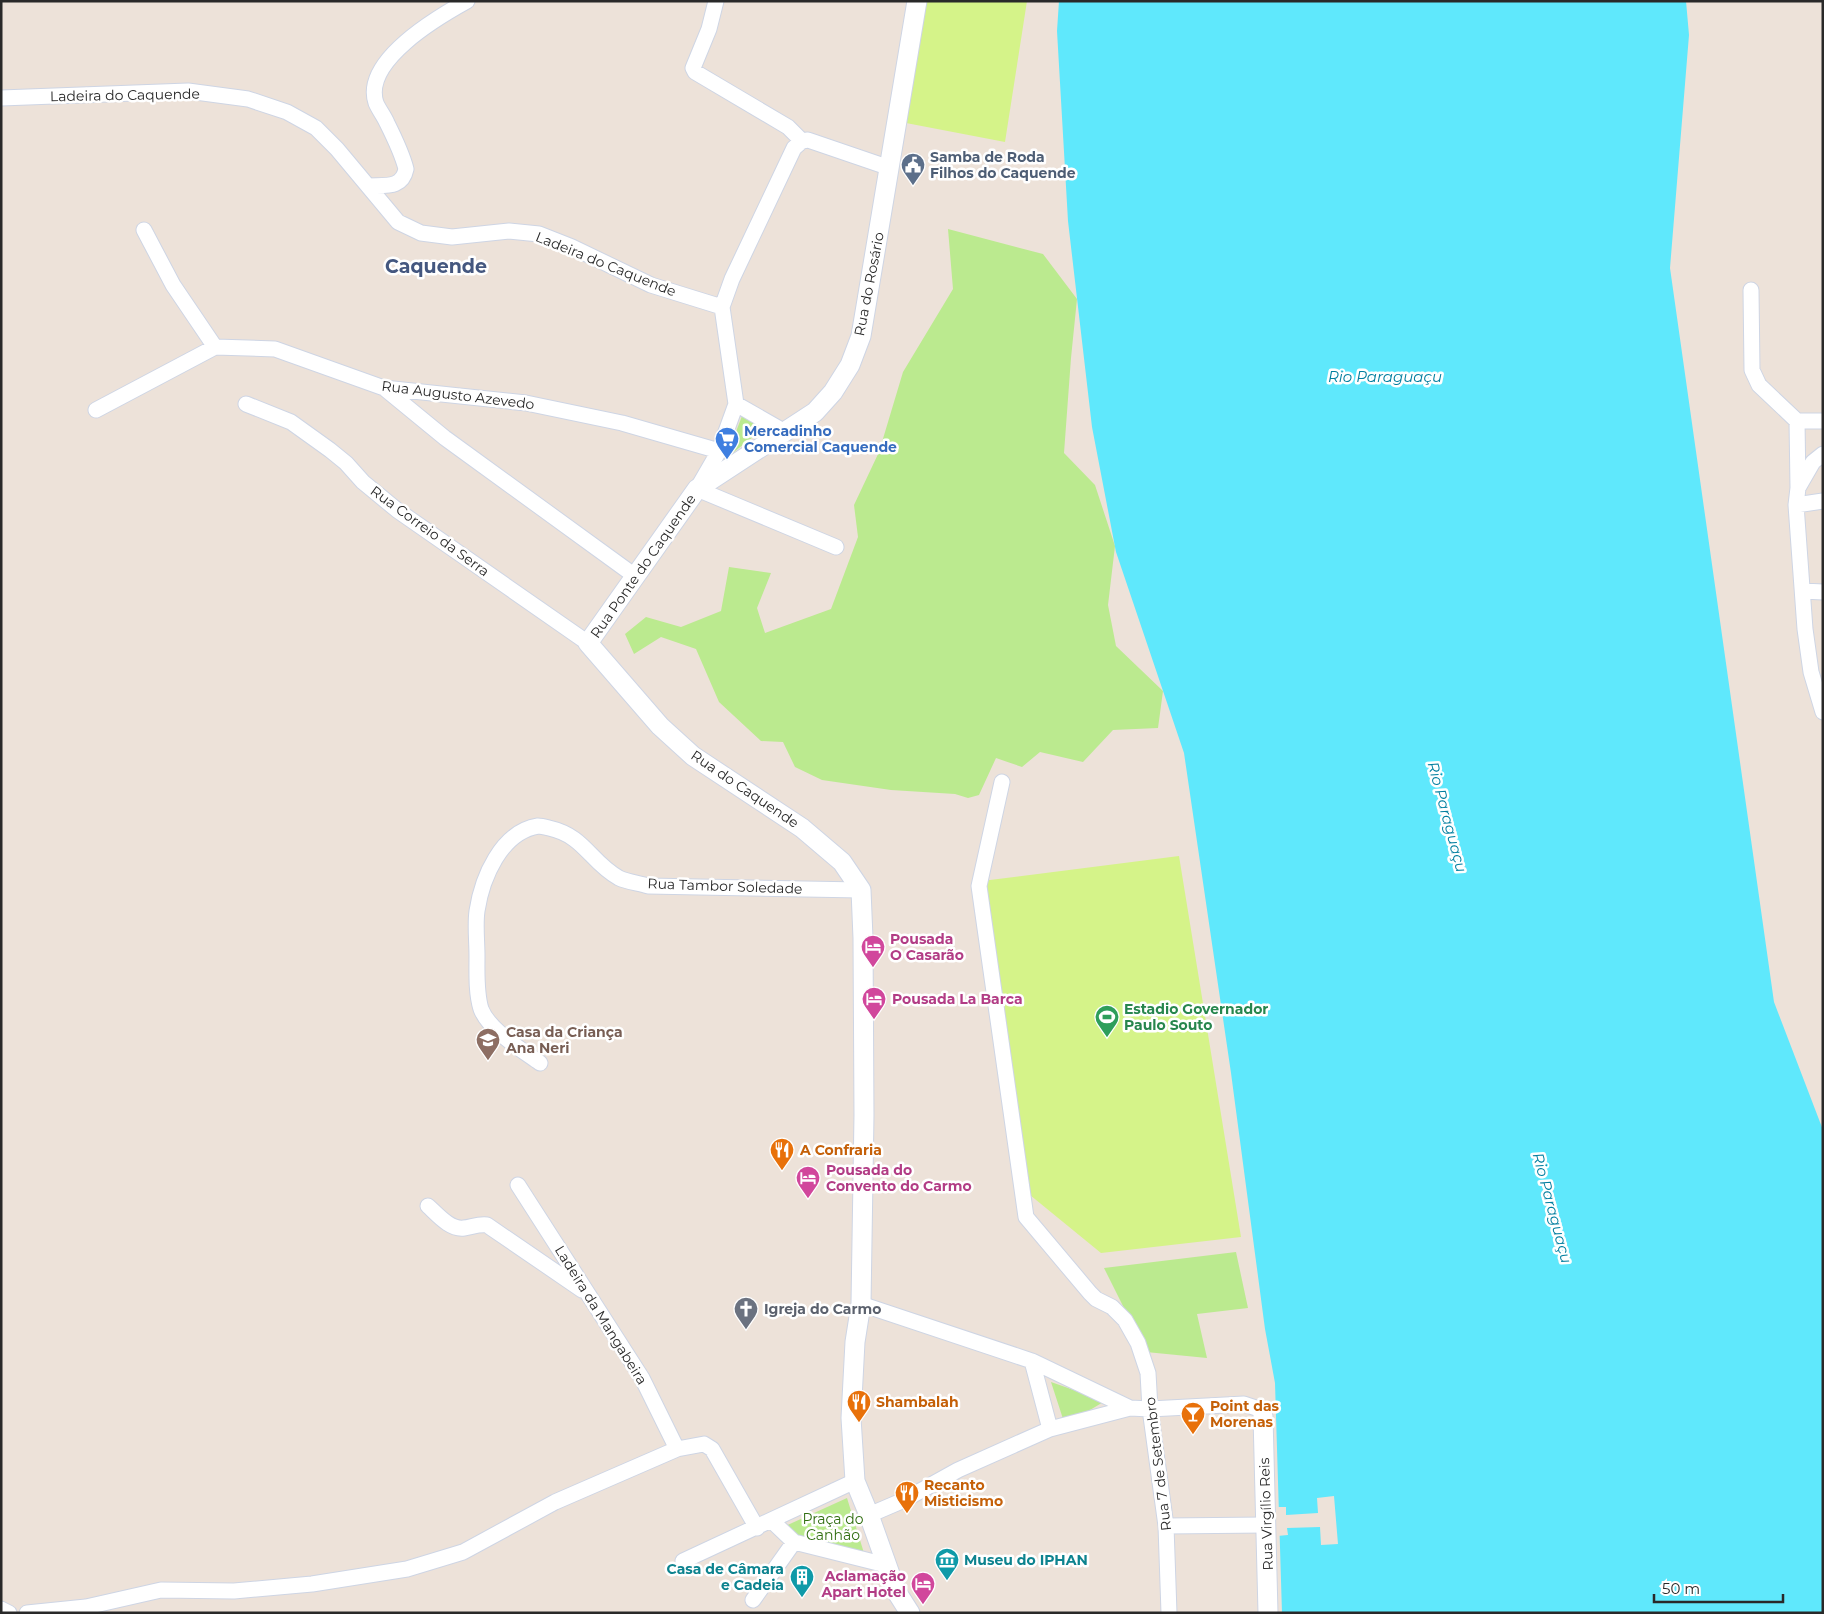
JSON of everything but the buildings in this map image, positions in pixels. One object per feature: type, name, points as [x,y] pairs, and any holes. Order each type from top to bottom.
[{"type":"street","points":[[368,186],[396,184],[401,181],[406,169],[404,160],[376,102],[374,91],[382,68],[407,41],[438,17],[467,1]]},
{"type":"street","points":[[716,1],[709,29],[693,68],[695,72],[788,127],[805,140],[890,168]]},
{"type":"street","name":"Rua do Rosário","points":[[697,488],[815,412],[833,392],[850,364],[861,336],[917,1]]},
{"type":"street","name":"Ladeira do Caquende","points":[[1,98],[188,91],[248,98],[287,112],[316,128],[338,149],[398,222],[421,233],[452,237],[509,231],[539,234],[652,284],[722,307]]},
{"type":"street","points":[[805,140],[794,148],[732,279],[722,307],[736,404],[719,451],[697,488],[836,547]]},
{"type":"street","points":[[96,410],[215,347],[174,285],[144,230]]},
{"type":"street","points":[[1751,290],[1752,370],[1760,385],[1797,421],[1823,421]]},
{"type":"street","name":"Rua Augusto Azevedo","points":[[215,347],[275,349],[384,388],[526,403],[622,422],[719,451]]},
{"type":"street","points":[[384,388],[445,438],[635,576]]},
{"type":"street","name":"Rua Correio da Serra","points":[[246,404],[291,422],[307,433],[346,463],[363,482],[397,510],[588,644]]},
{"type":"street","points":[[736,404],[785,432]]},
{"type":"street","points":[[1797,421],[1798,488],[1796,505],[1810,672],[1823,712]]},
{"type":"street","points":[[1798,488],[1813,462],[1823,454]]},
{"type":"street","name":"Rua Ponte do Caquende","points":[[588,644],[697,488]]},
{"type":"street","points":[[1796,505],[1823,501]]},
{"type":"street","points":[[1803,591],[1823,592]]},
{"type":"street","name":"Rua do Caquende","points":[[588,644],[660,726],[693,756],[802,828],[842,862],[861,890]]},
{"type":"street","name":"Rua 7 de Setembro","points":[[1002,782],[978,886],[1026,1217],[1090,1293],[1096,1299],[1112,1307],[1125,1320],[1138,1343],[1148,1372],[1150,1409],[1166,1526],[1169,1613]]},
{"type":"street","name":"Rua Tambor Soledade","points":[[540,1063],[498,1032],[482,1010],[477,980],[477,912],[481,891],[488,872],[504,846],[520,832],[539,826],[561,831],[578,841],[603,867],[620,878],[648,886],[861,890]]},
{"type":"street","points":[[861,890],[864,1105],[861,1304],[855,1342],[851,1418],[855,1481],[896,1591],[910,1613]]},
{"type":"street","name":"Ladeira da Mangabeira","points":[[518,1185],[642,1378],[677,1449]]},
{"type":"street","points":[[428,1206],[452,1226],[460,1229],[480,1224],[487,1225],[589,1296]]},
{"type":"street","points":[[861,1304],[1032,1361],[1130,1408]]},
{"type":"street","points":[[1032,1361],[1050,1429]]},
{"type":"street","points":[[869,1515],[904,1500],[958,1470],[1050,1429],[1130,1408],[1150,1409],[1244,1404],[1259,1409],[1264,1416]]},
{"type":"street","name":"Rua Virgílio Reis","points":[[1264,1416],[1268,1613]]},
{"type":"street","points":[[27,1613],[86,1607],[161,1590],[234,1591],[293,1586],[407,1568],[463,1552],[555,1502],[677,1449],[704,1444],[712,1449],[757,1528]]},
{"type":"street","points":[[684,1561],[855,1481]]},
{"type":"street","points":[[772,1521],[794,1542],[886,1565]]},
{"type":"street","points":[[1166,1526],[1265,1525]]},
{"type":"street","points":[[753,1600],[794,1542]]},
{"type":"street","points":[[1,1609],[9,1613]]},
{"type":"green space","points":[[926,1],[1027,1],[1005,142],[906,123]]},
{"type":"green space","points":[[948,229],[1043,254],[1077,299],[1064,453],[1095,485],[1115,546],[1108,605],[1116,646],[1163,691],[1158,728],[1113,730],[1083,762],[1040,752],[1022,767],[996,758],[979,795],[968,798],[955,794],[891,790],[822,780],[795,767],[783,742],[761,741],[719,702],[696,649],[661,637],[634,654],[625,634],[646,617],[681,627],[721,611],[729,567],[771,573],[757,608],[765,633],[831,609],[858,537],[854,505],[879,452],[903,372],[953,289]]},
{"type":"green space","points":[[742,416],[766,427],[726,458]]},
{"type":"green space","name":"Estadio Governador Paulo Souto","points":[[1179,856],[1241,1237],[1101,1253],[1030,1195],[982,881]]},
{"type":"green space","points":[[1236,1252],[1248,1308],[1197,1314],[1207,1358],[1146,1352],[1104,1268]]},
{"type":"green space","points":[[1051,1382],[1105,1401],[1065,1425]]},
{"type":"green space","name":"Praça do Canhão","points":[[847,1498],[868,1566],[781,1528]]},
{"type":"water","name":"Rio Paraguaçu","points":[[1059,1],[1686,1],[1689,35],[1670,268],[1774,1002],[1823,1130],[1823,1613],[1282,1613],[1275,1383],[1265,1329],[1231,1073],[1184,753],[1116,552],[1092,427],[1068,221],[1057,31]]},
{"type":"pier","points":[[1334,1496],[1338,1544],[1321,1545],[1320,1527],[1287,1528],[1288,1535],[1277,1536],[1276,1507],[1286,1507],[1286,1515],[1318,1513],[1317,1498]]},
{"type":"place","name":"Samba de Roda Filhos do Caquende","points":[[913,186]]},
{"type":"place","name":"Mercadinho Comercial Caquende","points":[[727,460]]},
{"type":"place","name":"Pousada O Casarão","points":[[873,968]]},
{"type":"place","name":"Pousada La Barca","points":[[874,1020]]},
{"type":"place","name":"Estadio Governador Paulo Souto","points":[[1107,1038]]},
{"type":"place","name":"Casa da Criança Ana Neri","points":[[488,1061]]},
{"type":"place","name":"A Confraria","points":[[782,1171]]},
{"type":"place","name":"Pousada do Convento do Carmo","points":[[808,1199]]},
{"type":"place","name":"Igreja do Carmo","points":[[746,1330]]},
{"type":"place","name":"Shambalah","points":[[859,1423]]},
{"type":"place","name":"Point das Morenas","points":[[1193,1435]]},
{"type":"place","name":"Recanto Misticismo","points":[[907,1514]]},
{"type":"place","name":"Museu do IPHAN","points":[[947,1581]]},
{"type":"place","name":"Casa de Câmara e Cadeia","points":[[802,1598]]},
{"type":"place","name":"Aclamação Apart Hotel","points":[[923,1605]]},
{"type":"district","name":"Caquende","points":[[436,266]]}]
